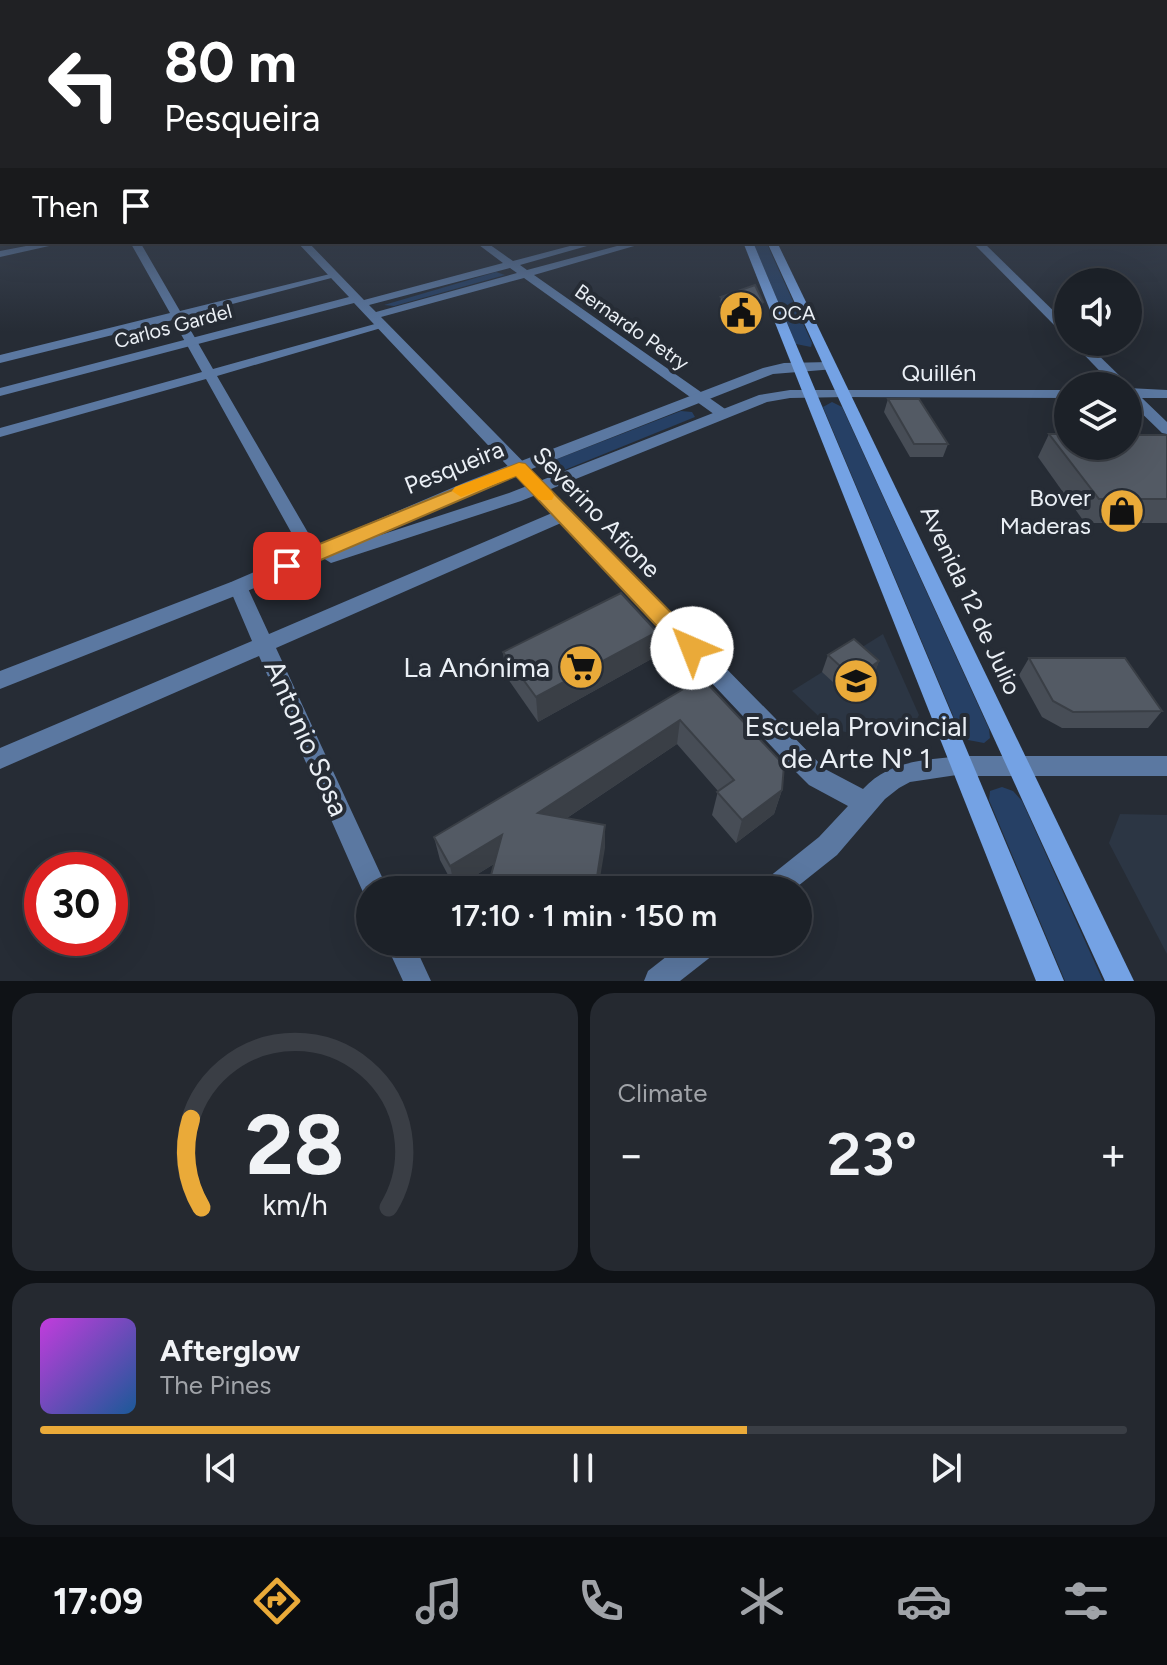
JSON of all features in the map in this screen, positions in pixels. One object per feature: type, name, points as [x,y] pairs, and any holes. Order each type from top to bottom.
[{"type":"main road","points":[[749,244],[1050,981]]},
{"type":"main road","name":"Avenida 12 de Julio","points":[[773,244],[1120,981]]},
{"type":"street","points":[[0,254],[52,244]]},
{"type":"street","points":[[136,244],[312,555]]},
{"type":"street","name":"Severino Afione","points":[[304,244],[798,759],[817,777],[866,803]]},
{"type":"street","name":"Bernardo Petry","points":[[483,244],[723,414]]},
{"type":"street","name":"Carlos Gardel","points":[[0,392],[588,244]]},
{"type":"street","points":[[0,433],[210,374],[526,274],[636,244]]},
{"type":"street","points":[[979,244],[1054,318]]},
{"type":"street","points":[[0,359],[334,276]]},
{"type":"street","points":[[1092,356],[1108,372]]},
{"type":"street","name":"Pesqueira","points":[[0,680],[238,587],[519,468],[775,369],[830,366]]},
{"type":"street","points":[[1142,392],[1167,394]]},
{"type":"street","name":"Pesqueira","points":[[238,587],[538,488],[772,396],[810,394]]},
{"type":"street","name":"Quillén","points":[[810,394],[1054,394]]},
{"type":"street","points":[[1142,406],[1167,430]]},
{"type":"street","points":[[0,759],[563,515]]},
{"type":"street","name":"Antonio Sosa","points":[[238,587],[369,876]]},
{"type":"street","points":[[790,876],[828,846],[891,780],[908,772],[962,766],[1167,766]]},
{"type":"street","points":[[405,956],[417,981]]},
{"type":"street","points":[[658,981],[689,956]]},
{"type":"shaded area","points":[[754,244],[767,244],[812,343],[811,347],[796,344]]},
{"type":"shaded area","points":[[496,272],[505,275],[394,306],[384,305]]},
{"type":"shaded area","points":[[832,402],[842,407],[989,729],[990,738],[984,743],[968,740],[960,732],[823,407]]},
{"type":"shaded area","points":[[681,411],[692,412],[695,417],[562,471],[553,472],[547,468],[552,461]]},
{"type":"shaded area","name":"Escuela Provincial de Arte N° 1","points":[[883,634],[919,715],[913,726],[845,732],[830,727],[792,691]]},
{"type":"shaded area","points":[[1002,787],[1013,791],[1022,801],[1103,981],[1065,981],[989,800],[990,791]]},
{"type":"shaded area","points":[[1120,814],[1167,815],[1167,954],[1109,843]]},
{"type":"building","points":[[755,285],[763,302],[742,309],[721,297]]},
{"type":"building","points":[[888,399],[919,399],[948,444],[914,444]]},
{"type":"building","points":[[1142,435],[1167,435],[1167,499],[1099,499],[1069,460],[1142,460]]},
{"type":"building","points":[[621,593],[657,632],[536,697],[503,652]]},
{"type":"building","points":[[854,639],[879,661],[854,679],[828,655]]},
{"type":"building","points":[[1029,658],[1125,658],[1162,711],[1073,712],[1053,701]]},
{"type":"building","points":[[702,678],[784,765],[782,790],[742,820],[717,792],[734,780],[680,720],[538,813],[605,825],[597,876],[491,876],[502,835],[450,866],[434,837]]},
{"type":"slow traffic","points":[[461,491],[519,468],[545,496]]},
{"type":"place","name":"OCA","points":[[741,313]]},
{"type":"place","name":"Bover Maderas","points":[[1122,511]]},
{"type":"place","name":"La Anónima","points":[[581,667]]},
{"type":"place","name":"Escuela Provincial de Arte N° 1","points":[[856,681]]},
{"type":"route","points":[[287,566],[519,468],[692,648]]}]
